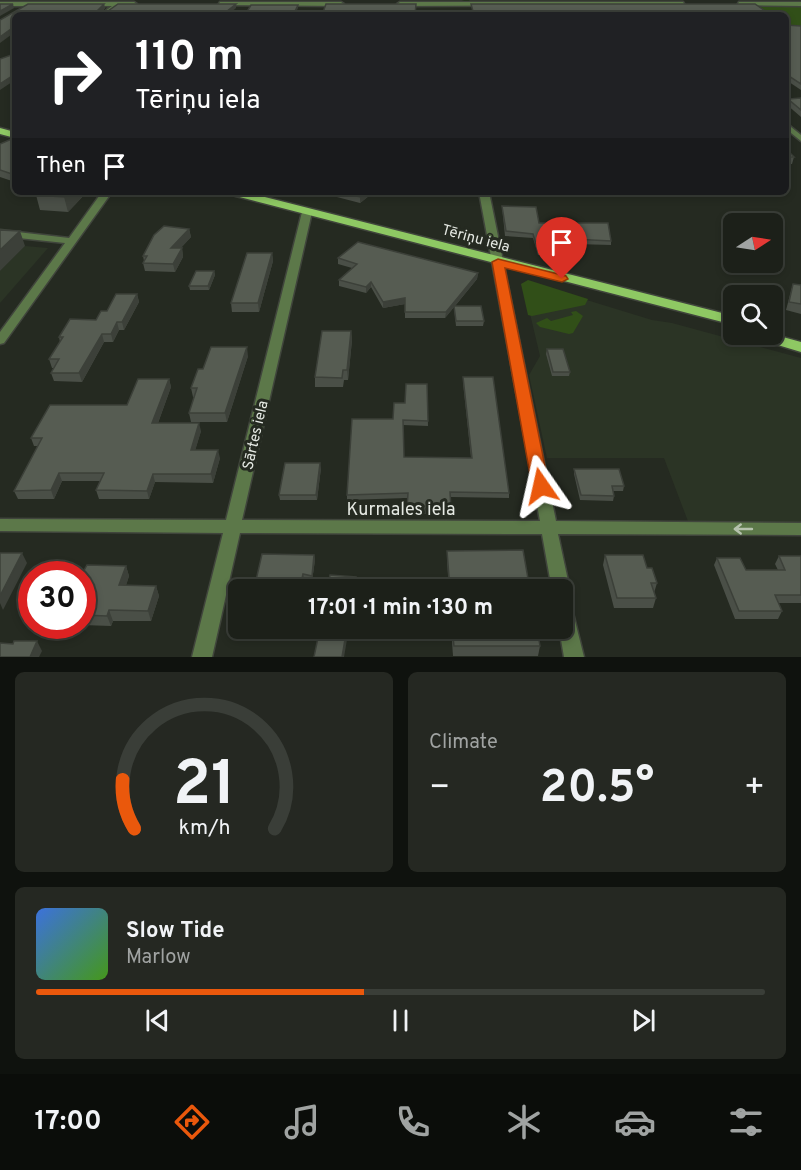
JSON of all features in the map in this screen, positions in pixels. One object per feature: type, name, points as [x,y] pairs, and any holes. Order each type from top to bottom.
[{"type":"main road","name":"Tēriņu iela","points":[[243,195],[723,321]]},
{"type":"main road","points":[[783,332],[801,337]]},
{"type":"main road","points":[[783,342],[801,347]]},
{"type":"street","points":[[20,9],[31,2]]},
{"type":"street","points":[[0,4],[31,2],[144,4]]},
{"type":"street","points":[[655,2],[663,10]]},
{"type":"street","points":[[389,4],[655,2],[685,4]]},
{"type":"street","points":[[107,12],[117,4]]},
{"type":"street","points":[[213,4],[349,4]]},
{"type":"street","points":[[732,4],[801,4]]},
{"type":"street","points":[[789,130],[801,139]]},
{"type":"street","points":[[0,340],[105,195]]},
{"type":"street","points":[[485,195],[559,579]]},
{"type":"street","name":"Sārtes iela","points":[[202,657],[307,212]]},
{"type":"street","points":[[0,233],[72,241]]},
{"type":"street","name":"Kurmales iela","points":[[0,525],[801,529]]},
{"type":"street","points":[[570,639],[574,657]]},
{"type":"shaded area","points":[[25,246],[48,248],[0,303],[0,271]]},
{"type":"shaded area","points":[[528,282],[652,320],[723,337],[723,345],[753,345],[801,358],[801,524],[689,524],[664,458],[547,458],[529,375],[540,356],[523,284]]},
{"type":"green space","points":[[739,7],[801,7],[801,27],[789,27],[789,12],[746,12]]},
{"type":"green space","points":[[528,280],[588,299],[585,305],[528,315],[521,284]]},
{"type":"green space","points":[[576,311],[583,316],[573,333],[540,327],[536,323],[547,318],[551,321],[573,315],[571,312]]},
{"type":"building","points":[[0,4],[13,4],[0,11]]},
{"type":"building","points":[[28,4],[104,4],[97,11],[14,12]]},
{"type":"building","points":[[118,4],[236,4],[226,12],[108,11]]},
{"type":"building","points":[[326,4],[416,4],[415,12],[323,12]]},
{"type":"building","points":[[471,4],[755,4],[767,12],[473,12]]},
{"type":"building","points":[[251,5],[298,5],[294,12],[247,12]]},
{"type":"building","points":[[12,13],[12,28],[0,37],[0,20]]},
{"type":"building","points":[[789,25],[801,26],[801,84],[789,76]]},
{"type":"building","points":[[12,55],[12,76],[0,84],[0,59]]},
{"type":"building","points":[[801,98],[801,110],[789,100]]},
{"type":"building","points":[[12,139],[12,174],[0,170],[0,144]]},
{"type":"building","points":[[36,195],[66,195],[64,197]]},
{"type":"building","points":[[502,206],[536,207],[539,223],[608,223],[611,241],[573,239],[578,251],[538,251],[533,234],[506,231]]},
{"type":"building","points":[[164,226],[189,229],[171,248],[182,248],[173,264],[143,263],[147,256],[143,256],[154,235]]},
{"type":"building","points":[[0,230],[20,231],[0,250]]},
{"type":"building","points":[[358,242],[478,273],[446,312],[405,312],[405,298],[383,302],[371,282],[366,287],[339,280],[357,264],[338,258]]},
{"type":"building","points":[[247,253],[272,253],[258,303],[231,303]]},
{"type":"building","points":[[196,271],[214,271],[208,286],[189,286]]},
{"type":"building","points":[[793,284],[801,285],[801,304],[789,302]]},
{"type":"building","points":[[116,294],[137,294],[122,322],[117,322],[111,334],[102,334],[79,373],[51,373],[59,359],[49,359],[63,337],[59,337],[70,319],[96,320],[101,311],[107,311]]},
{"type":"building","points":[[454,306],[481,306],[484,321],[456,321]]},
{"type":"building","points":[[322,331],[351,331],[347,370],[343,370],[342,378],[315,377]]},
{"type":"building","points":[[211,347],[247,347],[225,413],[189,413],[197,388],[191,388],[198,369],[203,369]]},
{"type":"building","points":[[547,349],[563,349],[570,372],[553,372]]},
{"type":"building","points":[[463,377],[493,377],[509,493],[450,492],[451,509],[407,509],[408,493],[347,495],[352,419],[393,419],[394,403],[405,403],[406,384],[427,384],[428,421],[403,420],[404,457],[472,458]]},
{"type":"building","points":[[138,379],[169,379],[152,423],[199,423],[191,450],[218,450],[211,474],[153,474],[147,491],[96,490],[104,473],[59,473],[51,490],[14,491],[42,438],[31,438],[50,405],[127,405]]},
{"type":"building","points":[[285,463],[320,463],[316,495],[279,495]]},
{"type":"building","points":[[574,469],[619,469],[624,486],[612,486],[614,496],[581,495]]},
{"type":"building","points":[[523,550],[528,579],[449,579],[447,551]]},
{"type":"building","points":[[0,553],[22,553],[0,596]]},
{"type":"building","points":[[262,554],[314,555],[312,576],[303,574],[302,579],[256,579]]},
{"type":"building","points":[[605,555],[643,555],[647,568],[652,568],[657,583],[651,583],[656,598],[617,598]]},
{"type":"building","points":[[779,556],[801,556],[801,595],[775,595],[782,611],[739,611],[717,558],[740,558],[746,570],[785,570]]},
{"type":"building","points":[[96,565],[126,566],[119,585],[156,586],[148,611],[109,610],[107,616],[96,616]]},
{"type":"building","points":[[330,575],[356,577],[356,579],[329,579]]},
{"type":"building","points":[[318,639],[345,639],[342,657],[314,657]]},
{"type":"building","points":[[453,639],[539,639],[540,646],[454,646]]},
{"type":"building","points":[[14,641],[37,641],[30,657],[0,657],[0,643],[13,644]]},
{"type":"waterway","points":[[461,3],[468,0]]},
{"type":"route","points":[[541,486],[498,262],[562,279]]}]
